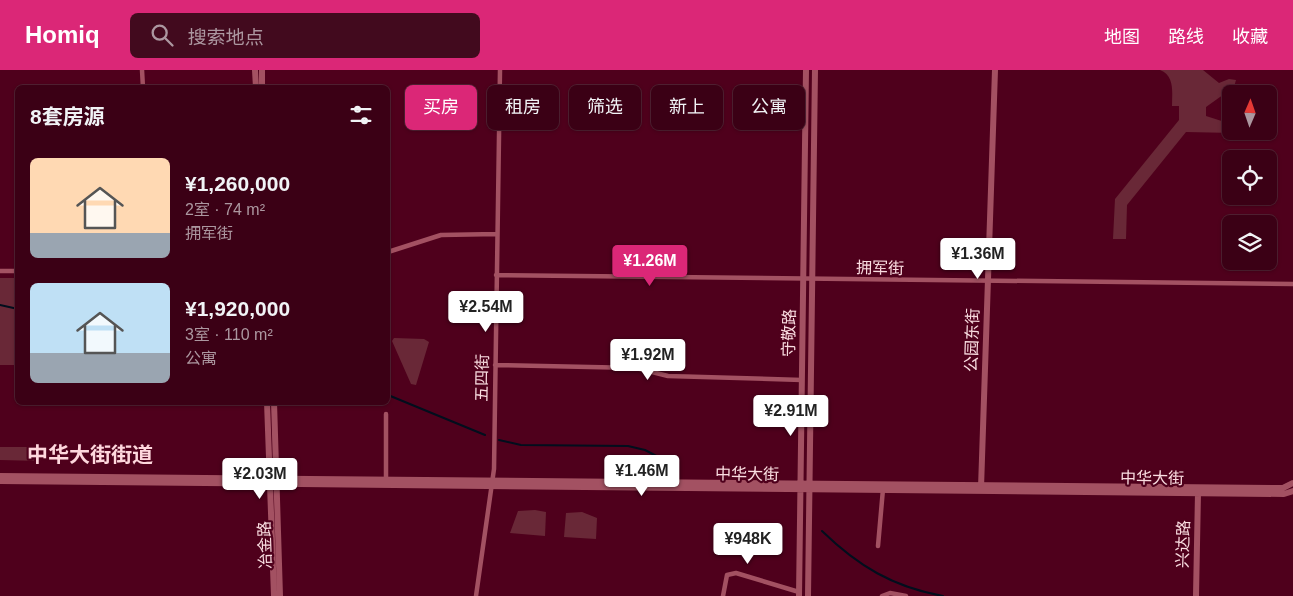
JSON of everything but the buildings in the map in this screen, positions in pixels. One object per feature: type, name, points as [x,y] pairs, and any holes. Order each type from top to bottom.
[{"type":"street","points":[[142,70],[143,85]]},
{"type":"street","points":[[256,70],[256,85]]},
{"type":"street","points":[[262,70],[262,85]]},
{"type":"street","name":"五四街","points":[[476,596],[493,483],[500,70]]},
{"type":"street","name":"守敬路","points":[[799,594],[806,70]]},
{"type":"street","name":"守敬路","points":[[809,596],[815,70]]},
{"type":"street","name":"公园东街","points":[[981,488],[996,70]]},
{"type":"street","points":[[390,251],[441,235],[497,234]]},
{"type":"street","points":[[0,271],[15,272]]},
{"type":"street","name":"拥军街","points":[[496,275],[1293,284]]},
{"type":"street","points":[[495,364],[636,368],[668,376],[802,380]]},
{"type":"street","name":"冶金路","points":[[267,405],[280,596]]},
{"type":"street","name":"冶金路","points":[[274,405],[274,596]]},
{"type":"street","points":[[386,414],[386,479]]},
{"type":"street","name":"中华大街","points":[[0,476],[273,481],[386,479],[493,483]]},
{"type":"street","name":"中华大街","points":[[0,481],[273,481],[1283,491]]},
{"type":"street","points":[[1283,491],[1293,484]]},
{"type":"street","name":"中华大街","points":[[809,486],[883,489],[981,488],[1198,493],[1283,491]]},
{"type":"street","points":[[878,546],[883,489]]},
{"type":"street","points":[[1283,491],[1293,491]]},
{"type":"street","name":"兴达路","points":[[1196,596],[1198,493]]},
{"type":"street","points":[[723,596],[727,575],[730,573],[741,573],[799,594]]},
{"type":"street","points":[[882,596],[890,593],[906,596]]},
{"type":"shaded area","points":[[1160,70],[1203,70],[1219,83],[1229,79],[1236,80],[1235,85],[1222,85],[1222,96],[1206,107],[1206,116],[1222,121],[1222,133],[1186,132],[1127,205],[1126,239],[1113,239],[1115,199],[1179,120],[1179,106],[1172,106],[1172,85],[1165,73]]},
{"type":"shaded area","points":[[0,278],[15,278],[15,365],[0,365]]},
{"type":"shaded area","points":[[394,338],[424,339],[429,342],[416,385],[411,384],[392,341]]},
{"type":"shaded area","points":[[0,447],[41,447],[41,461],[0,460]]},
{"type":"shaded area","points":[[535,510],[546,512],[545,536],[510,533],[518,511]]},
{"type":"shaded area","points":[[582,512],[597,518],[596,539],[564,537],[566,513]]},
{"type":"waterway","points":[[0,305],[15,308]]},
{"type":"waterway","points":[[390,396],[485,435]]},
{"type":"waterway","points":[[499,440],[521,445],[628,446],[645,450],[664,460]]},
{"type":"waterway","points":[[822,531],[849,555],[877,573],[908,587],[943,596]]},
{"type":"district","name":"中华大街街道","points":[[90,454]]}]
